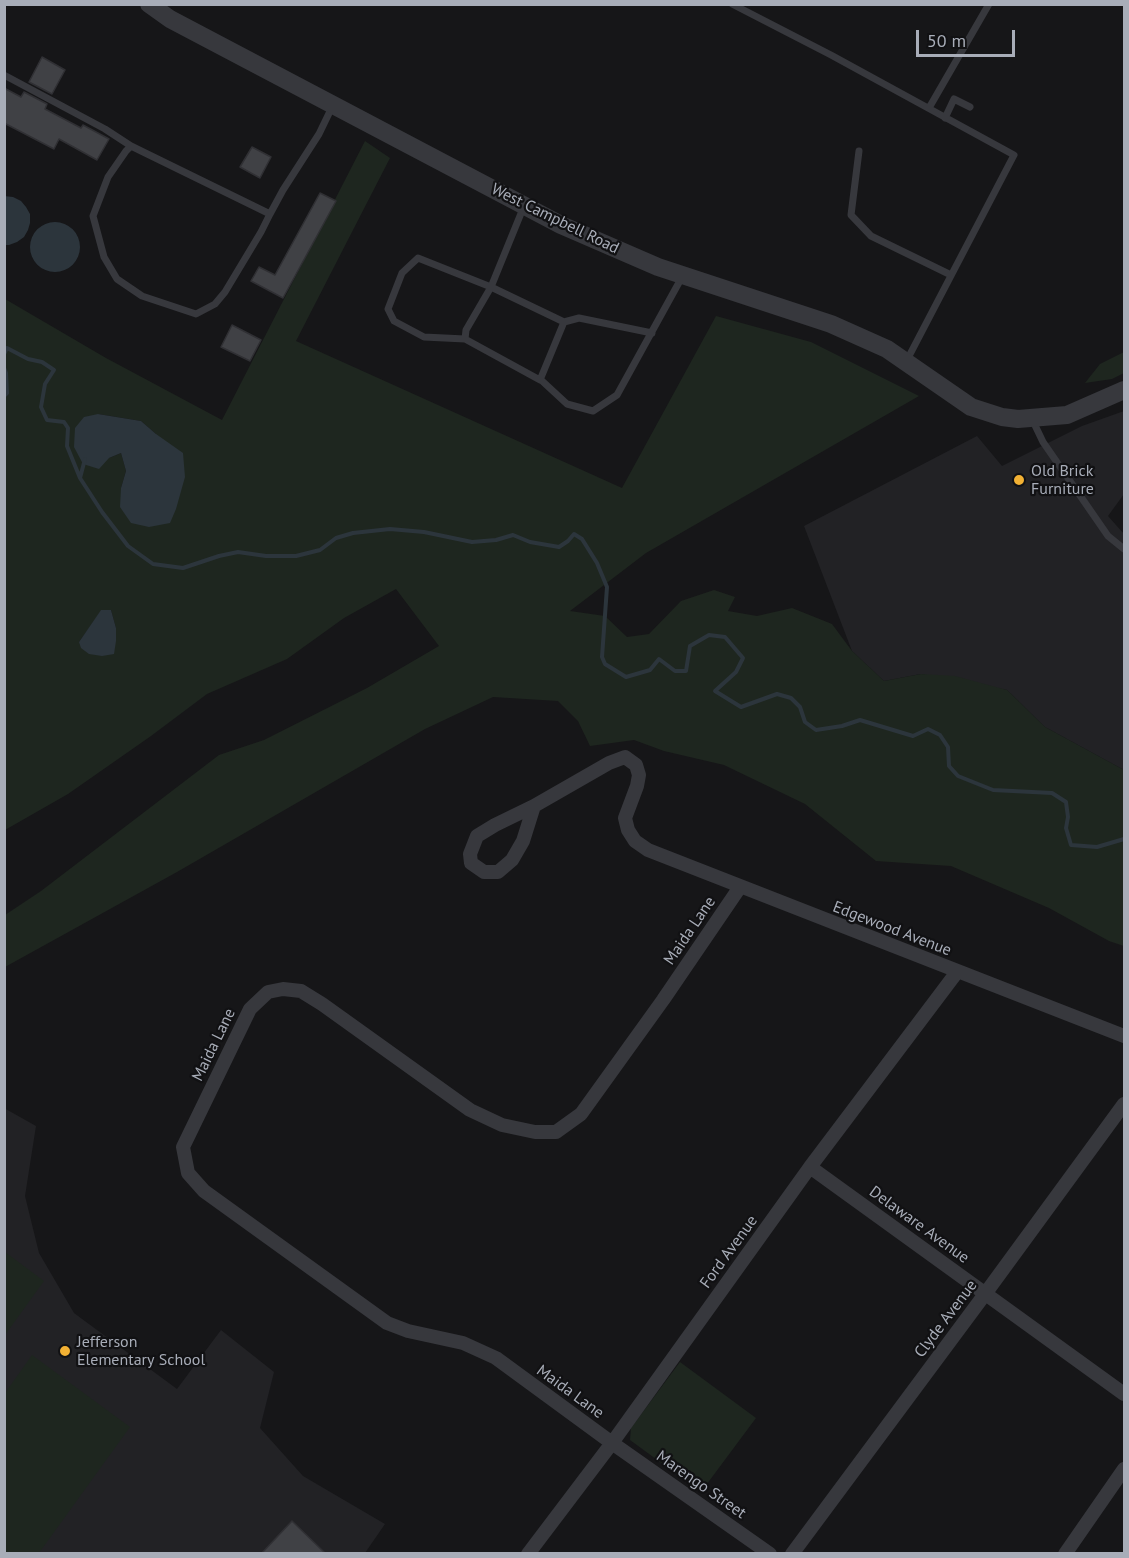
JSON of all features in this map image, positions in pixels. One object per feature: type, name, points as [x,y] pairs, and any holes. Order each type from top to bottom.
[{"type":"street","name":"West Campbell Road","points":[[149,4],[170,19],[561,225],[658,267],[831,324],[887,349],[971,407],[1002,417],[1032,419],[1067,415],[1122,395]]},
{"type":"street","name":"Edgewood Avenue","points":[[534,806],[609,763],[625,758],[636,765],[639,775],[626,818],[628,830],[635,841],[648,850],[1125,1036]]},
{"type":"street","points":[[534,806],[523,841],[512,860],[498,872],[484,872],[471,863],[470,854],[477,836],[534,806]]},
{"type":"street","name":"Maida Lane","points":[[612,1443],[496,1358],[463,1343],[408,1331],[387,1323],[204,1191],[188,1173],[183,1147],[250,1009],[268,992],[283,989],[301,991],[322,1004],[470,1110],[502,1125],[535,1132],[556,1132],[581,1114],[740,887]]},
{"type":"street","name":"Ford Avenue","points":[[528,1554],[612,1443],[810,1167],[957,972]]},
{"type":"street","name":"Clyde Avenue","points":[[792,1554],[1125,1104]]},
{"type":"street","name":"Delaware Avenue","points":[[810,1167],[1125,1394]]},
{"type":"street","name":"Marengo Street","points":[[612,1443],[770,1554]]},
{"type":"street","points":[[1065,1554],[1125,1469]]},
{"type":"lane","points":[[732,4],[1014,155],[906,362]]},
{"type":"lane","points":[[929,108],[989,4]]},
{"type":"lane","points":[[4,75],[105,129],[131,146],[270,214]]},
{"type":"lane","points":[[945,118],[954,99],[970,107]]},
{"type":"lane","points":[[131,146],[108,177],[93,216],[104,257],[117,279],[142,296],[196,314],[215,304],[225,292],[283,190],[320,134],[333,105]]},
{"type":"lane","points":[[859,151],[851,215],[871,236],[951,275]]},
{"type":"lane","points":[[465,339],[466,330],[491,286],[524,206]]},
{"type":"lane","points":[[652,333],[579,318],[564,322],[491,286],[418,258],[402,273],[388,309],[394,321],[424,338],[465,339],[540,379],[567,404],[593,411],[617,394],[652,333],[683,275]]},
{"type":"lane","points":[[540,379],[564,322]]},
{"type":"lane","points":[[1032,419],[1043,442],[1108,537],[1125,549]]},
{"type":"shaded area","points":[[365,141],[390,158],[296,341],[622,488],[716,316],[811,342],[919,396],[646,553],[570,611],[605,616],[627,637],[649,634],[681,601],[714,590],[735,597],[728,611],[757,616],[792,608],[832,624],[852,651],[884,681],[921,674],[955,676],[1007,690],[1045,727],[1124,770],[1124,946],[1109,941],[1049,908],[951,866],[876,861],[805,804],[724,765],[664,751],[634,740],[590,746],[578,721],[558,701],[493,697],[425,729],[177,872],[5,967],[5,915],[41,891],[219,755],[264,740],[367,688],[439,646],[396,589],[344,618],[287,659],[207,694],[68,794],[5,830],[5,299],[106,358],[222,420]],"holes":[[[98,414],[141,421],[156,434],[121,488],[126,471],[121,453],[109,458]],[[111,610],[116,628],[116,641],[79,642],[101,611]]]},
{"type":"shaded area","points":[[4,196],[21,201],[30,214],[30,223],[24,237],[9,245],[5,245]]},
{"type":"shaded area","points":[[55,222],[73,229],[80,247],[73,265],[55,272],[37,265],[30,247],[37,229]]},
{"type":"shaded area","points":[[1124,352],[1124,373],[1112,379],[1085,383],[1100,364]]},
{"type":"shaded area","points":[[1124,411],[1124,494],[1108,516],[1124,534],[1124,770],[1045,727],[1007,690],[921,674],[884,681],[852,651],[804,526],[977,436],[1002,466],[1082,426]]},
{"type":"shaded area","points":[[98,414],[141,421],[183,453],[185,477],[170,523],[149,527],[131,523],[120,507],[121,488],[126,471],[121,453],[109,458],[99,469],[83,464],[74,447],[75,428],[84,417]]},
{"type":"shaded area","points":[[101,610],[111,610],[116,628],[114,654],[102,656],[89,654],[81,648],[79,642]]},
{"type":"shaded area","name":"Jefferson Elementary School","points":[[4,1108],[36,1126],[25,1196],[39,1253],[74,1313],[177,1389],[221,1330],[274,1372],[260,1428],[303,1476],[385,1524],[365,1553],[5,1553]]},
{"type":"shaded area","points":[[5,1252],[44,1281],[5,1335]]},
{"type":"shaded area","points":[[32,1355],[130,1427],[39,1553],[5,1553],[5,1393]]},
{"type":"shaded area","points":[[680,1362],[756,1418],[701,1492],[630,1440],[631,1428]]},
{"type":"building","points":[[42,57],[65,70],[52,94],[29,82]]},
{"type":"building","points":[[4,88],[21,97],[24,92],[47,104],[45,109],[81,128],[83,125],[109,139],[97,160],[59,139],[54,149],[4,123]]},
{"type":"building","points":[[252,147],[271,157],[260,178],[240,167]]},
{"type":"building","points":[[320,193],[336,201],[283,298],[251,281],[259,267],[275,275]]},
{"type":"building","points":[[232,325],[261,340],[250,361],[221,347]]},
{"type":"building","points":[[292,1521],[326,1554],[261,1554]]},
{"type":"waterway","points":[[4,354],[7,348],[28,359],[42,362],[54,370],[45,384],[41,407],[47,420],[64,422],[68,428],[67,446],[80,478],[128,546],[153,564],[183,568],[238,552],[266,556],[296,556],[320,550],[336,538],[353,533],[390,529],[424,532],[472,542],[496,540],[513,535],[530,542],[559,547],[574,534],[582,539],[597,563],[607,587],[602,657],[605,664],[626,677],[650,670],[659,659],[675,671],[686,671],[690,646],[709,635],[725,637],[743,658],[736,672],[715,691],[741,707],[777,694],[791,698],[800,707],[805,722],[816,730],[842,726],[860,720],[913,736],[928,729],[940,735],[948,747],[949,766],[958,776],[993,790],[1052,793],[1066,802],[1068,817],[1066,828],[1071,845],[1097,847],[1124,839]]},
{"type":"waterway","points":[[4,368],[7,393],[4,396]]},
{"type":"waterway","points":[[80,478],[85,459]]},
{"type":"place","name":"Old Brick Furniture","points":[[1019,480]]},
{"type":"place","name":"Jefferson Elementary School","points":[[65,1351]]}]
